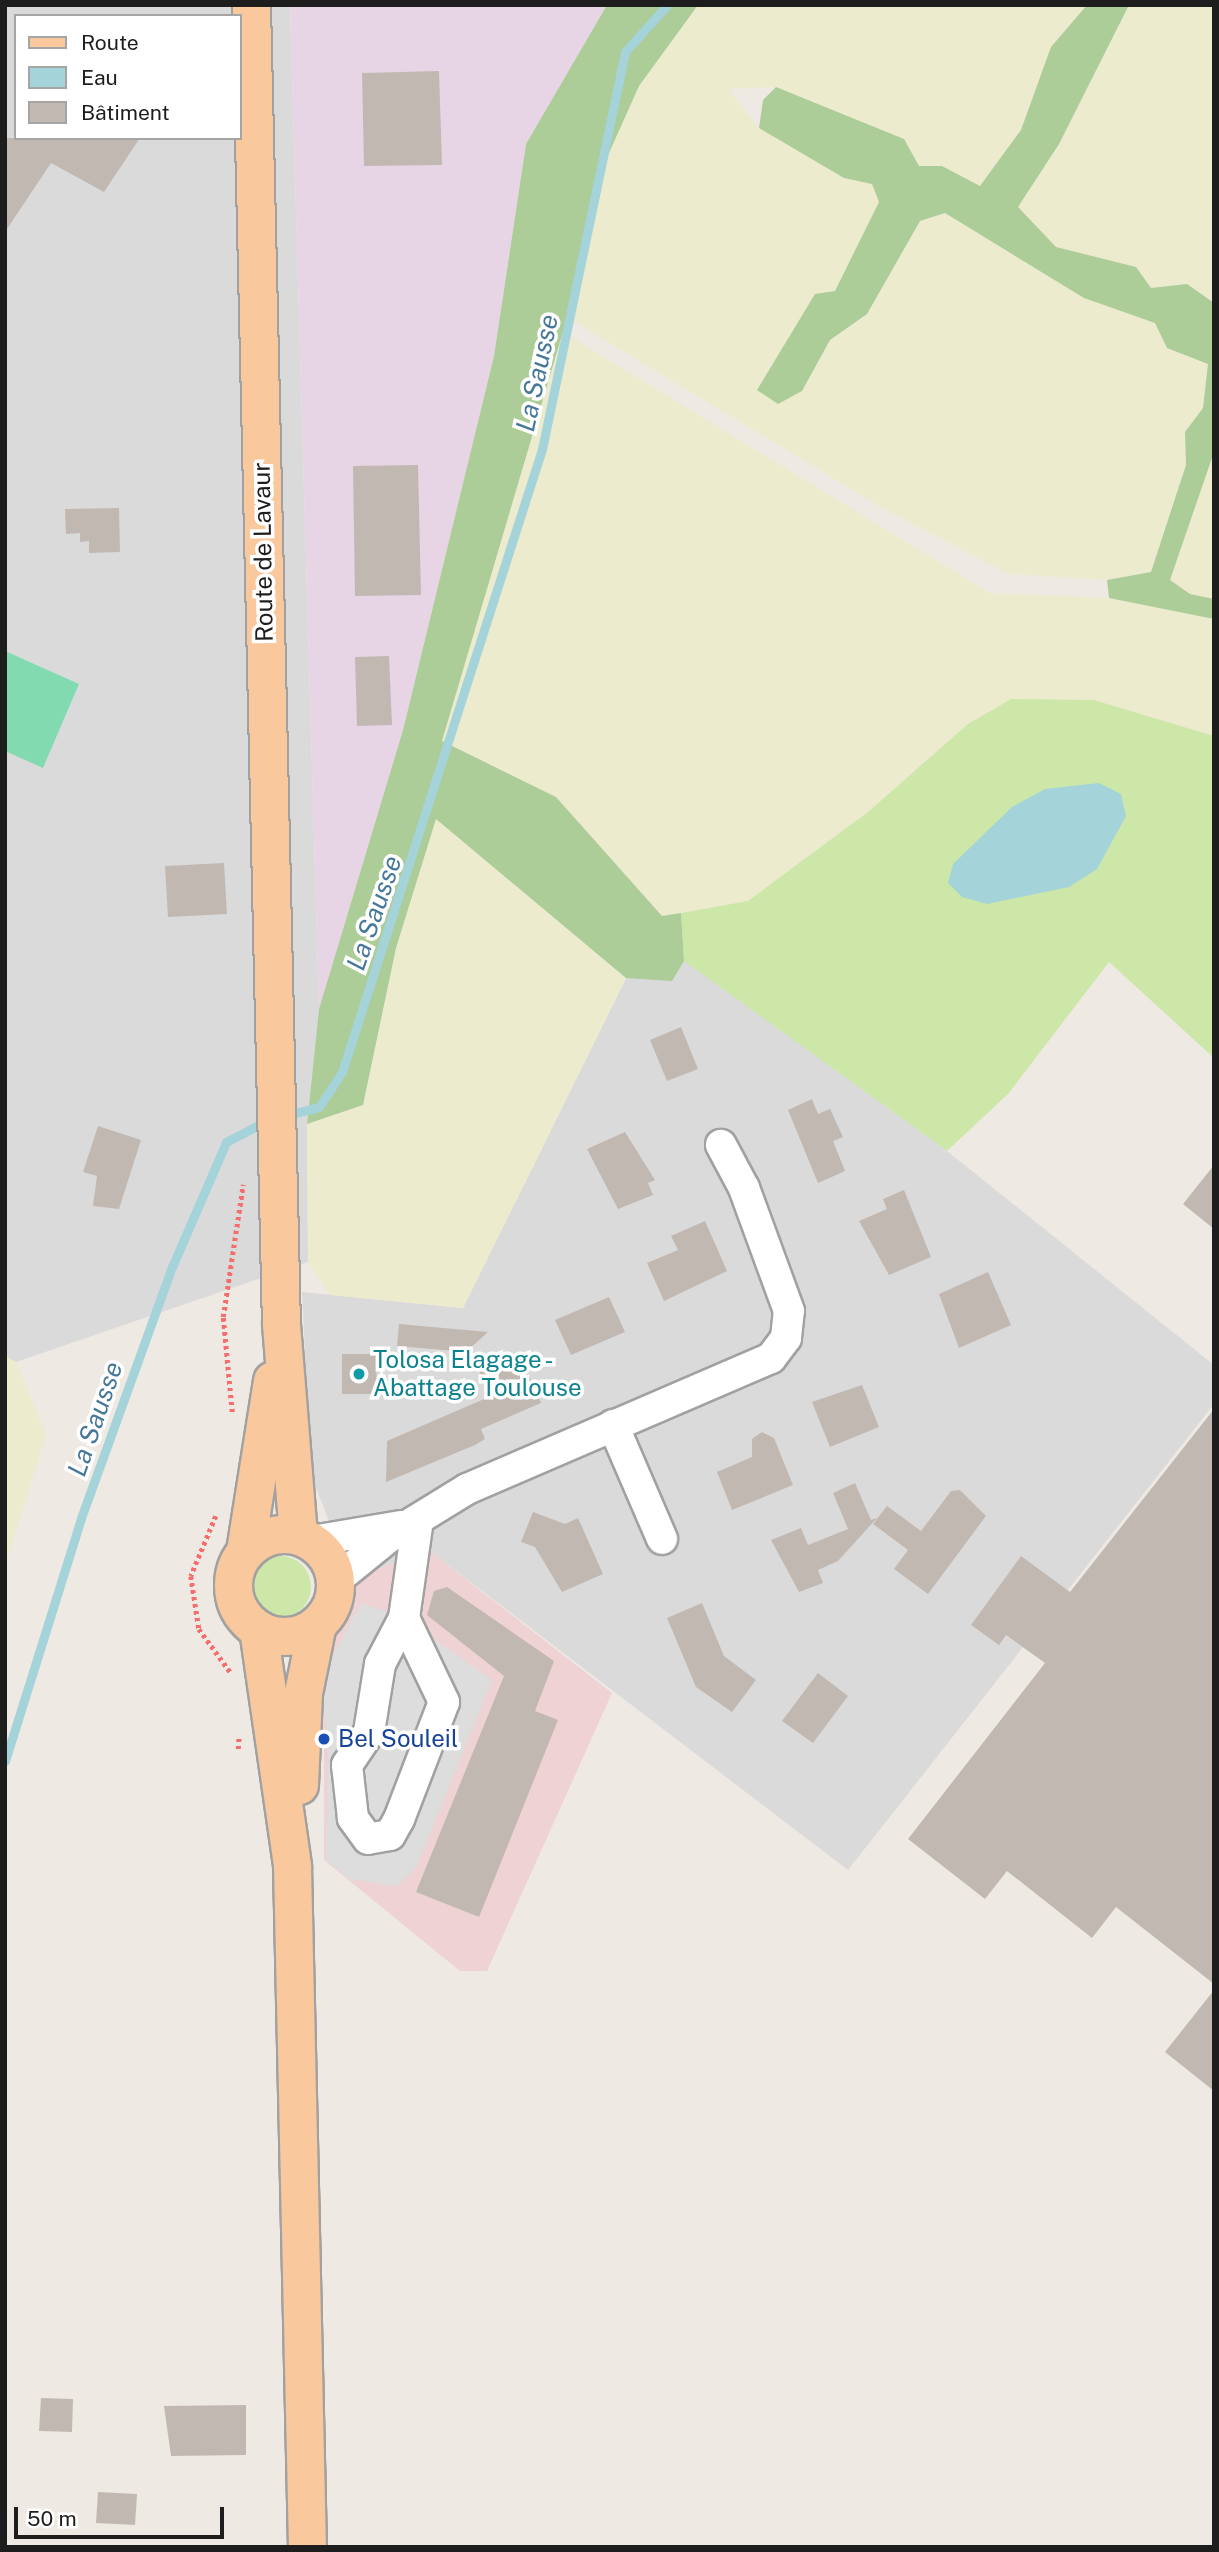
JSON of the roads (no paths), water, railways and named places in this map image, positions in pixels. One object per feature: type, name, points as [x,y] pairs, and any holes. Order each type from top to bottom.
[{"type":"main road","name":"Route de Lavaur","points":[[251,5],[281,1324]]},
{"type":"main road","points":[[281,1324],[305,1538],[335,1581],[328,1612],[317,1624],[289,1636],[258,1629],[239,1611],[232,1586],[245,1551],[281,1324]]},
{"type":"main road","points":[[245,1551],[269,1535],[305,1538]]},
{"type":"main road","points":[[307,2547],[292,1866],[303,1693],[317,1624]]},
{"type":"main road","points":[[258,1629],[292,1866]]},
{"type":"street","points":[[335,1581],[418,1520],[467,1489],[771,1358],[786,1338],[789,1311],[744,1188],[721,1145]]},
{"type":"street","points":[[613,1425],[662,1539]]},
{"type":"street","points":[[305,1538],[418,1520]]},
{"type":"street","points":[[404,1618],[444,1702],[399,1819],[390,1835],[368,1839],[354,1818],[347,1765],[369,1732],[380,1664],[404,1618],[418,1520]]},
{"type":"water","points":[[1099,783],[1121,794],[1126,816],[1097,869],[1069,887],[987,904],[962,897],[948,883],[953,864],[1012,807],[1045,789]]},
{"type":"waterway","name":"La Sausse","points":[[283,1116],[319,1107],[342,1072],[542,449],[625,52],[667,5]]},
{"type":"waterway","name":"La Sausse","points":[[5,1761],[81,1518],[172,1267],[226,1142],[270,1119]]},
{"type":"place","name":"Tolosa Elagage - Abattage Toulouse","points":[[359,1374]]},
{"type":"place","name":"Bel Souleil","points":[[324,1739]]}]
